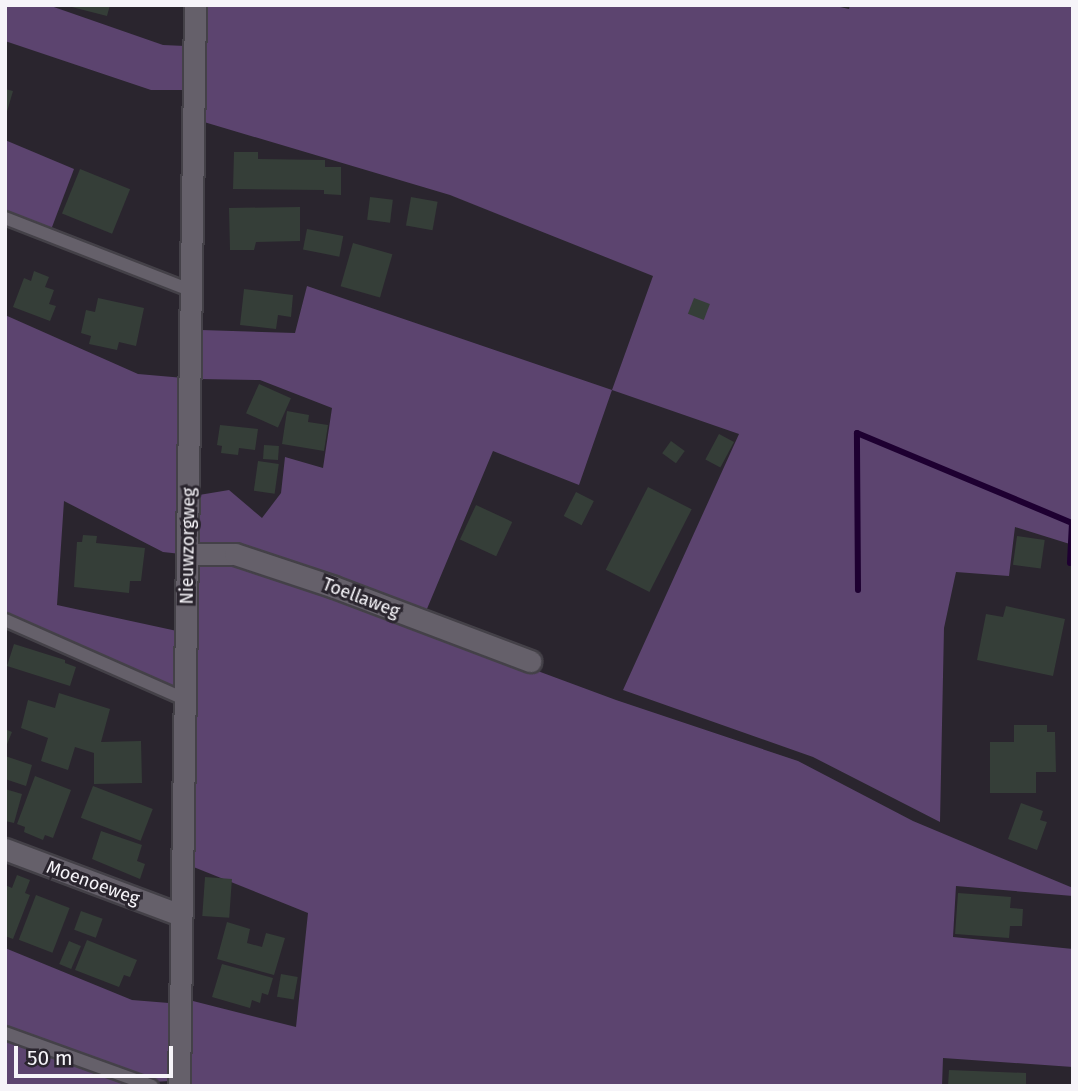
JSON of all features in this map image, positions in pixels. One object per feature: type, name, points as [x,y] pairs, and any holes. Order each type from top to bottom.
[{"type":"street","name":"Nieuwzorgweg","points":[[179,1086],[195,5]]},
{"type":"street","name":"Toellaweg","points":[[188,554],[235,554],[334,587],[530,661]]},
{"type":"street","name":"Moenoeweg","points":[[5,849],[181,915]]},
{"type":"lane","points":[[5,218],[192,291]]},
{"type":"lane","points":[[5,620],[186,699]]},
{"type":"lane","points":[[5,1033],[152,1086]]},
{"type":"shaded area","points":[[5,5],[48,5],[163,45],[185,46],[185,90],[151,90],[5,41]]},
{"type":"shaded area","points":[[205,5],[831,5],[849,9],[850,5],[1073,5],[1073,545],[1015,527],[1009,576],[956,572],[944,628],[940,822],[813,757],[623,690],[739,434],[612,390],[653,276],[450,195],[204,122]]},
{"type":"shaded area","points":[[5,140],[74,169],[49,235],[5,217]]},
{"type":"shaded area","points":[[307,286],[612,390],[579,485],[493,451],[424,616],[200,544],[199,495],[229,490],[262,518],[281,493],[285,457],[323,468],[332,408],[260,380],[199,379],[201,330],[295,333]]},
{"type":"shaded area","points":[[5,315],[138,374],[184,378],[181,554],[163,552],[64,501],[57,605],[177,631],[175,688],[5,616]]},
{"type":"shaded area","points":[[218,559],[235,559],[616,700],[798,761],[913,821],[1073,888],[1073,896],[956,886],[953,937],[1073,949],[1073,1067],[943,1058],[942,1086],[187,1086],[189,1000],[296,1027],[308,913],[191,866],[198,566]]},
{"type":"shaded area","points":[[5,948],[132,1000],[169,1003],[169,1081],[153,1082],[5,1028]]},
{"type":"shaded area","points":[[5,1038],[132,1086],[5,1086]]},
{"type":"building","points":[[64,5],[110,5],[107,16]]},
{"type":"building","points":[[5,89],[13,91],[6,115],[5,115]]},
{"type":"building","points":[[234,152],[258,152],[258,159],[325,160],[325,167],[341,167],[341,195],[324,194],[324,190],[233,189]]},
{"type":"building","points":[[80,169],[130,189],[112,234],[62,214]]},
{"type":"building","points":[[370,197],[393,200],[390,223],[367,220]]},
{"type":"building","points":[[411,197],[438,202],[433,230],[406,226]]},
{"type":"building","points":[[300,207],[300,241],[256,242],[254,250],[230,250],[229,208]]},
{"type":"building","points":[[307,229],[343,236],[339,257],[303,250]]},
{"type":"building","points":[[353,243],[392,254],[380,298],[341,286]]},
{"type":"building","points":[[34,271],[49,277],[45,287],[54,290],[49,304],[56,306],[50,321],[13,307],[24,278],[31,281]]},
{"type":"building","points":[[244,289],[293,295],[291,317],[278,315],[276,329],[240,325]]},
{"type":"building","points":[[98,298],[144,308],[136,346],[119,342],[117,350],[89,344],[91,336],[81,333],[86,310],[95,312]]},
{"type":"building","points":[[694,298],[710,304],[704,320],[688,314]]},
{"type":"building","points":[[259,384],[291,398],[278,427],[246,413]]},
{"type":"building","points":[[287,411],[309,415],[308,422],[328,425],[324,451],[282,444]]},
{"type":"building","points":[[220,425],[258,429],[255,450],[239,448],[238,455],[221,453],[222,446],[217,445]]},
{"type":"building","points":[[719,434],[734,442],[720,468],[705,460]]},
{"type":"building","points":[[671,441],[685,451],[676,463],[662,453]]},
{"type":"building","points":[[264,445],[279,446],[278,460],[263,459]]},
{"type":"building","points":[[258,461],[279,464],[275,494],[254,491]]},
{"type":"building","points":[[648,487],[692,509],[649,592],[606,570]]},
{"type":"building","points":[[576,492],[594,501],[582,525],[564,516]]},
{"type":"building","points":[[476,505],[512,522],[496,556],[460,539]]},
{"type":"building","points":[[83,535],[97,536],[96,543],[145,548],[141,581],[130,581],[129,593],[74,587],[77,542],[82,542]]},
{"type":"building","points":[[1017,536],[1045,540],[1041,569],[1013,565]]},
{"type":"building","points":[[1006,606],[1065,619],[1053,676],[977,660],[986,614],[1003,617]]},
{"type":"building","points":[[14,644],[65,660],[65,663],[76,667],[70,686],[7,666]]},
{"type":"building","points":[[59,693],[110,709],[101,742],[141,741],[142,783],[94,784],[94,753],[75,747],[68,770],[41,761],[48,738],[21,728],[28,700],[55,708]]},
{"type":"building","points":[[1014,725],[1047,725],[1047,732],[1055,732],[1056,772],[1036,772],[1036,793],[990,793],[990,742],[1014,742]]},
{"type":"building","points":[[5,729],[12,732],[5,749]]},
{"type":"building","points":[[5,756],[32,765],[26,786],[5,779]]},
{"type":"building","points":[[35,776],[71,790],[53,838],[45,835],[43,840],[24,832],[25,827],[17,824]]},
{"type":"building","points":[[93,786],[153,809],[141,841],[81,818]]},
{"type":"building","points":[[5,789],[22,794],[14,823],[5,821]]},
{"type":"building","points":[[1021,803],[1043,811],[1040,820],[1047,822],[1037,850],[1008,839]]},
{"type":"building","points":[[101,831],[142,845],[137,861],[145,864],[140,879],[92,859]]},
{"type":"building","points":[[17,875],[30,880],[25,893],[30,895],[13,939],[5,936],[5,885],[12,888]]},
{"type":"building","points":[[205,877],[232,879],[229,918],[202,916]]},
{"type":"building","points":[[958,893],[1011,897],[1010,908],[1023,909],[1022,926],[1010,926],[1009,938],[955,934]]},
{"type":"building","points":[[36,895],[70,908],[52,953],[19,940]]},
{"type":"building","points":[[81,911],[103,919],[96,938],[74,930]]},
{"type":"building","points":[[227,922],[250,929],[247,943],[262,947],[266,933],[285,938],[274,975],[217,959]]},
{"type":"building","points":[[87,940],[137,960],[130,977],[124,975],[119,987],[75,970]]},
{"type":"building","points":[[69,941],[81,946],[71,969],[59,964]]},
{"type":"building","points":[[222,964],[273,978],[268,995],[262,993],[260,1003],[252,1000],[250,1008],[212,997]]},
{"type":"building","points":[[281,974],[298,977],[294,1000],[277,997]]},
{"type":"building","points":[[949,1070],[1026,1073],[1026,1086],[948,1086]]},
{"type":"waterway","points":[[858,590],[857,433],[1072,523],[1070,563]]}]
